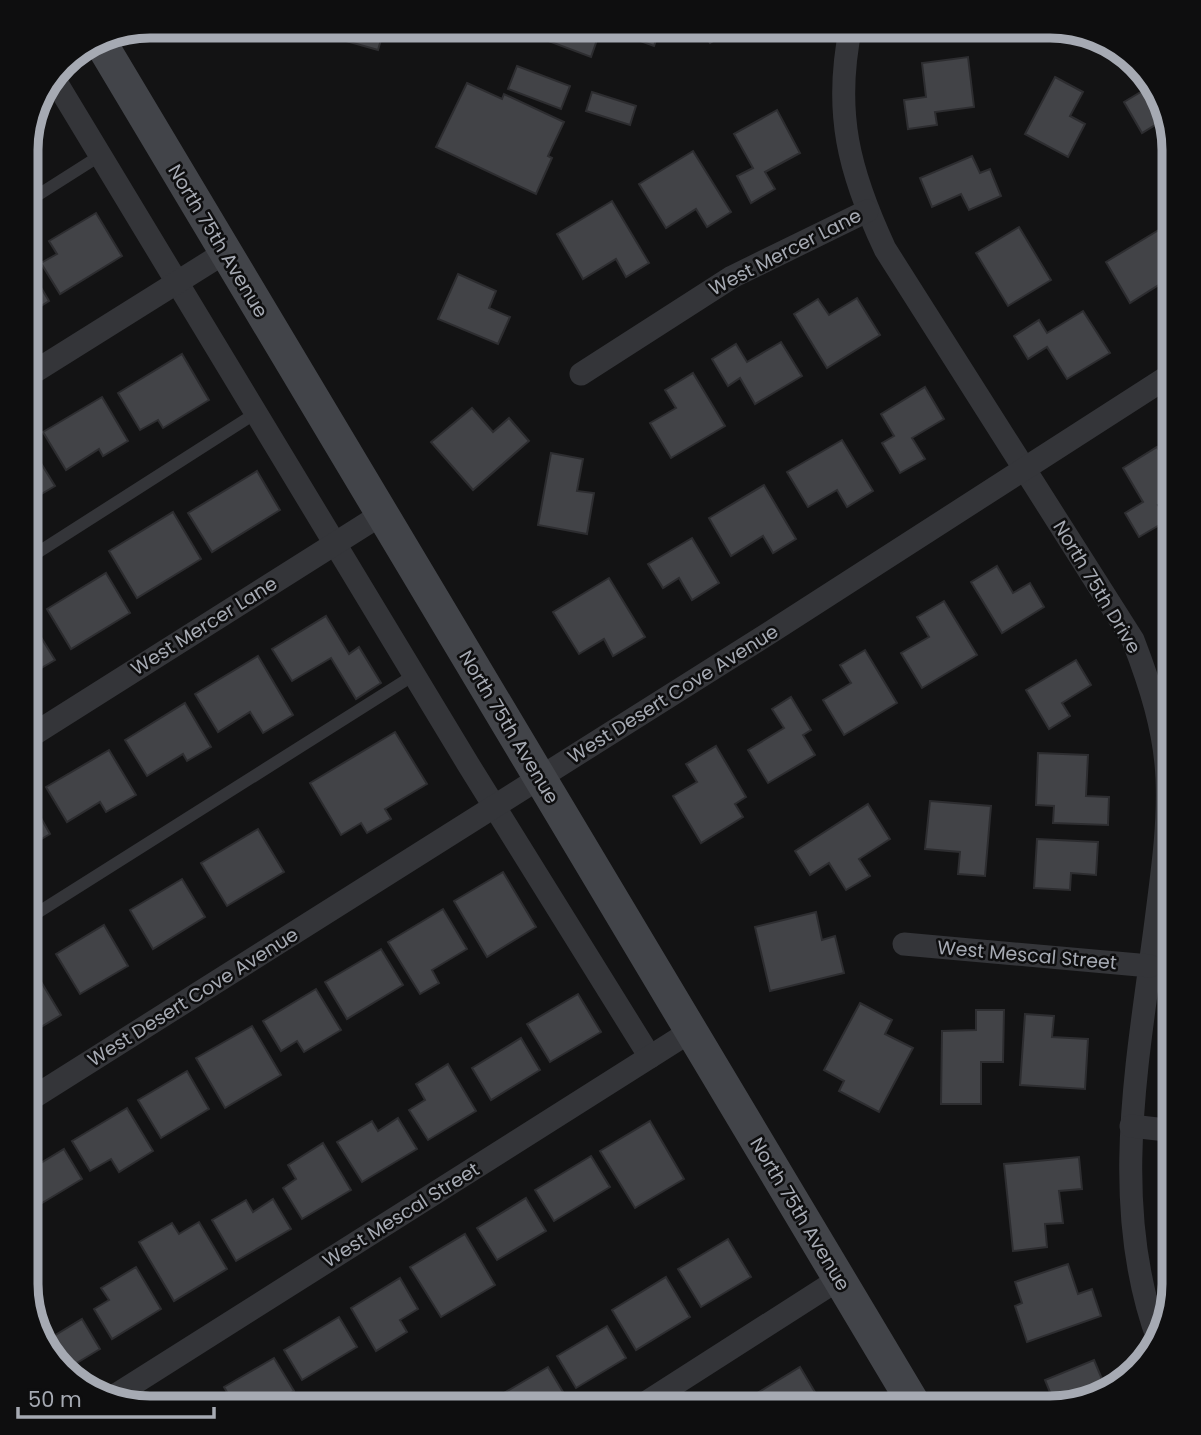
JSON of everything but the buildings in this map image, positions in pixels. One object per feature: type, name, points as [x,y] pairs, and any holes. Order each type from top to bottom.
[{"type":"main road","name":"North 75th Avenue","points":[[105,49],[909,1396]]},
{"type":"street","name":"West Mercer Lane","points":[[581,374],[732,277],[867,211],[851,165],[844,130],[842,95],[849,39]]},
{"type":"street","points":[[59,87],[495,807],[650,1057]]},
{"type":"street","name":"North 75th Drive","points":[[867,211],[885,250],[1133,640],[1151,688],[1162,736]]},
{"type":"street","points":[[39,369],[225,253]]},
{"type":"street","name":"West Desert Cove Avenue","points":[[38,1094],[495,807],[1162,380]]},
{"type":"street","name":"West Mercer Lane","points":[[38,730],[382,514]]},
{"type":"street","name":"North 75th Drive","points":[[1155,1325],[1133,1233],[1131,1126],[1162,874]]},
{"type":"street","name":"West Mescal Street","points":[[904,944],[1150,966]]},
{"type":"street","name":"West Mescal Street","points":[[120,1392],[691,1031]]},
{"type":"street","points":[[1131,1126],[1162,1130]]},
{"type":"street","points":[[656,1396],[839,1279]]},
{"type":"lane","points":[[39,194],[101,155]]},
{"type":"lane","points":[[39,552],[256,413]]},
{"type":"lane","points":[[38,912],[414,674]]}]
